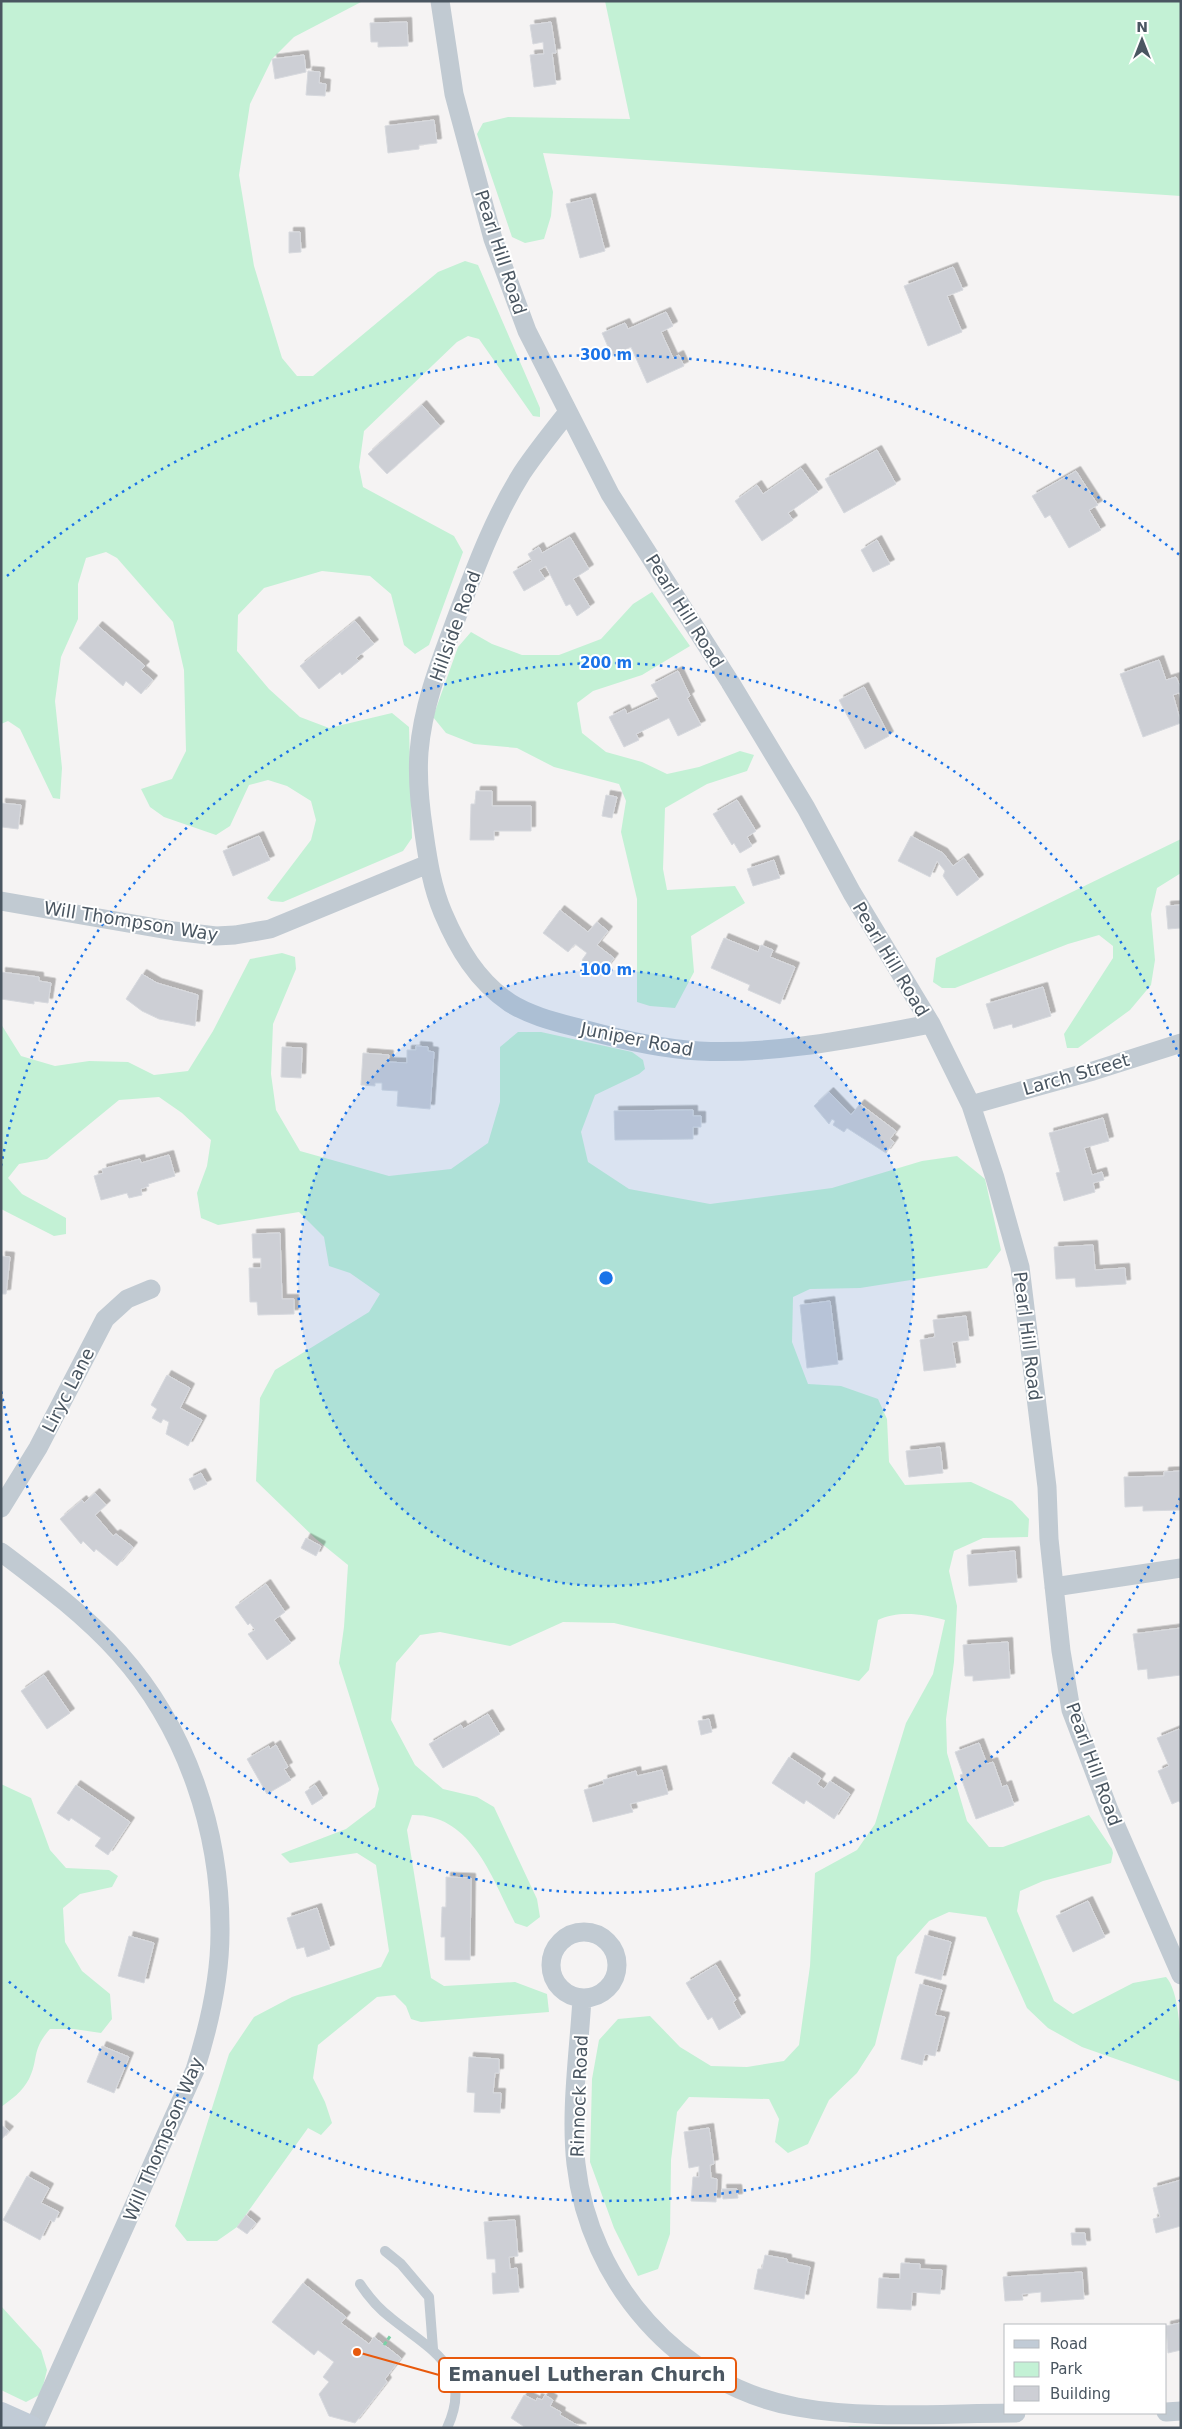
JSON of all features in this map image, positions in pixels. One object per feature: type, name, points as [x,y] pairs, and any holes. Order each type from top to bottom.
[{"type":"main road","points":[[1,2415],[30,2428]]},
{"type":"street","name":"Pearl Hill Road","points":[[440,1],[454,94],[493,239],[527,331],[610,494],[746,709],[930,1024],[971,1105],[995,1178],[1020,1267],[1047,1487],[1054,1587],[1061,1651],[1071,1710],[1110,1810],[1181,1975]]},
{"type":"street","name":"Hillside Road","points":[[428,864],[420,806],[419,752],[436,670],[477,563],[501,511],[522,473],[568,412]]},
{"type":"street","name":"Will Thompson Way","points":[[1,900],[174,931],[216,936],[235,935],[278,926],[428,864]]},
{"type":"street","name":"Juniper Road","points":[[428,864],[433,887],[448,925],[464,956],[476,972],[486,984],[512,1004],[560,1023],[629,1041],[698,1051],[736,1051],[813,1045],[930,1024]]},
{"type":"street","name":"Larch Street","points":[[971,1105],[1093,1071],[1181,1043]]},
{"type":"street","name":"Liryc Lane","points":[[1,1508],[38,1448],[105,1319],[127,1299],[151,1289]]},
{"type":"street","name":"Will Thompson Way","points":[[1,1552],[65,1603],[120,1654],[173,1730],[185,1756],[203,1809],[216,1869],[220,1916],[218,1969],[213,2005],[195,2070],[34,2428]]},
{"type":"street","points":[[1054,1587],[1181,1568]]},
{"type":"street","name":"Rinnock Road","points":[[582,1998],[575,2128],[576,2165],[580,2185],[590,2226],[607,2264],[628,2299],[657,2333],[674,2348],[713,2376],[754,2395],[795,2407],[852,2413],[1004,2413]]},
{"type":"street","points":[[1167,2412],[1181,2411]]},
{"type":"lane","points":[[385,2251],[401,2264],[429,2297],[434,2349]]},
{"type":"lane","points":[[360,2284],[390,2318],[434,2349],[446,2364],[454,2388],[454,2409],[447,2428]]},
{"type":"green space","points":[[1,1],[363,1],[294,37],[272,59],[250,104],[239,175],[254,266],[282,358],[297,376],[313,376],[438,272],[465,261],[478,265],[540,408],[540,417],[533,416],[479,339],[468,336],[457,342],[364,431],[359,467],[363,487],[454,536],[463,552],[429,645],[415,654],[404,645],[391,594],[370,576],[322,571],[264,588],[238,615],[237,651],[269,689],[300,717],[329,728],[392,713],[409,727],[412,838],[403,851],[283,902],[271,901],[267,898],[311,840],[316,820],[311,801],[287,786],[268,780],[249,785],[230,826],[216,835],[164,817],[150,807],[141,789],[172,779],[186,751],[184,670],[173,622],[117,558],[106,552],[86,558],[78,584],[78,619],[61,657],[55,701],[62,768],[60,799],[53,798],[20,729],[8,721],[1,724]]},
{"type":"green space","points":[[605,1],[1181,1],[1181,196],[543,153],[553,192],[551,216],[544,239],[525,243],[512,237],[477,134],[483,123],[508,117],[630,119]]},
{"type":"green space","points":[[652,592],[690,646],[642,675],[593,691],[577,703],[582,733],[606,752],[642,762],[667,774],[699,767],[740,751],[754,755],[747,771],[707,784],[665,808],[663,869],[667,890],[735,886],[745,903],[691,936],[694,972],[675,1008],[650,1006],[637,1002],[637,899],[621,832],[626,801],[619,784],[554,767],[517,748],[474,744],[446,733],[433,717],[458,647],[471,632],[492,644],[522,655],[559,655],[601,639],[633,604]]},
{"type":"green space","points":[[1181,839],[1181,873],[1157,888],[1151,914],[1155,960],[1151,985],[1130,1010],[1078,1048],[1067,1048],[1064,1034],[1113,958],[1113,946],[1099,935],[1068,944],[955,988],[942,988],[933,982],[936,958]]},
{"type":"green space","points":[[282,953],[295,957],[296,969],[273,1024],[271,1074],[276,1110],[300,1151],[389,1176],[451,1169],[488,1143],[500,1102],[500,1047],[518,1032],[541,1032],[632,1052],[643,1060],[645,1069],[639,1074],[595,1095],[581,1132],[588,1162],[629,1189],[710,1204],[832,1188],[922,1161],[957,1156],[985,1179],[1001,1250],[987,1268],[860,1288],[810,1289],[793,1297],[792,1342],[808,1384],[841,1386],[878,1399],[887,1419],[889,1462],[905,1485],[971,1482],[1012,1501],[1029,1519],[1028,1537],[983,1538],[954,1551],[949,1571],[957,1606],[954,1662],[946,1719],[947,1753],[967,1821],[989,1847],[1003,1847],[1089,1815],[1112,1849],[1111,1863],[1043,1881],[1020,1891],[1017,1911],[1054,2001],[1073,2014],[1133,1983],[1166,1977],[1171,1985],[1178,2011],[1181,2082],[1082,2047],[1048,2028],[1027,2008],[986,1917],[949,1912],[929,1921],[897,1957],[875,2045],[857,2073],[829,2100],[808,2144],[788,2153],[775,2142],[779,2119],[769,2099],[689,2097],[677,2112],[671,2160],[670,2234],[658,2269],[638,2276],[614,2228],[590,2162],[592,2079],[599,2040],[618,2019],[650,2016],[680,2047],[711,2066],[747,2067],[784,2061],[799,2045],[810,1966],[815,1873],[857,1850],[875,1824],[906,1723],[933,1674],[945,1620],[928,1616],[902,1614],[878,1620],[869,1670],[859,1681],[614,1623],[563,1622],[510,1646],[440,1632],[420,1635],[396,1663],[391,1720],[415,1765],[443,1789],[477,1797],[494,1807],[537,1899],[540,1917],[527,1927],[515,1923],[488,1869],[465,1837],[450,1825],[433,1818],[412,1815],[407,1830],[431,1978],[444,1986],[515,1982],[547,1994],[549,2012],[421,2022],[411,2019],[406,2006],[395,1995],[377,1997],[318,2045],[313,2078],[325,2102],[332,2123],[321,2135],[308,2128],[237,2227],[217,2241],[187,2241],[175,2226],[229,2054],[254,2017],[292,1997],[381,1967],[389,1951],[376,1865],[357,1853],[290,1863],[281,1854],[346,1829],[375,1807],[379,1789],[339,1663],[344,1627],[348,1565],[316,1539],[256,1481],[260,1398],[275,1370],[369,1312],[380,1294],[350,1273],[329,1266],[324,1237],[299,1212],[218,1225],[201,1218],[197,1193],[207,1166],[211,1140],[182,1113],[159,1097],[119,1100],[47,1159],[19,1164],[8,1178],[22,1194],[66,1218],[66,1234],[54,1236],[1,1209],[1,1024],[21,1056],[55,1066],[89,1061],[128,1062],[154,1075],[188,1071],[213,1031],[250,959]]},
{"type":"green space","points":[[1,1784],[31,1798],[50,1850],[66,1868],[109,1870],[118,1876],[112,1887],[80,1894],[63,1908],[65,1942],[82,1971],[110,1994],[112,2019],[101,2033],[74,2029],[50,2029],[40,2043],[32,2072],[26,2084],[1,2107]]},
{"type":"green space","points":[[1,2306],[41,2350],[47,2370],[41,2394],[26,2402],[1,2390]]},
{"type":"green space","points":[[850,2426],[969,2428],[845,2428]]},
{"type":"building","points":[[407,22],[408,46],[378,47],[378,42],[371,42],[370,23]]},
{"type":"building","points":[[551,22],[556,53],[552,53],[556,84],[534,87],[530,55],[544,54],[543,42],[533,44],[530,25]]},
{"type":"building","points":[[304,55],[306,72],[275,79],[272,59]]},
{"type":"building","points":[[308,71],[320,72],[319,83],[326,84],[325,96],[306,95]]},
{"type":"building","points":[[434,120],[437,143],[419,145],[419,149],[388,153],[385,126]]},
{"type":"building","points":[[591,198],[605,251],[580,258],[566,204]]},
{"type":"building","points":[[289,232],[300,232],[301,252],[289,253]]},
{"type":"building","points":[[953,267],[963,290],[947,296],[962,332],[928,346],[904,286]]},
{"type":"building","points":[[666,312],[673,326],[661,332],[673,358],[679,355],[684,366],[647,383],[631,347],[612,356],[602,333],[625,323],[628,329]]},
{"type":"building","points":[[422,405],[440,426],[387,474],[368,454]]},
{"type":"building","points":[[877,450],[896,484],[844,513],[825,479]]},
{"type":"building","points":[[801,468],[818,492],[788,513],[793,520],[762,541],[735,501],[757,485],[763,494]]},
{"type":"building","points":[[1076,471],[1098,505],[1089,510],[1101,530],[1069,548],[1050,515],[1045,518],[1032,496]]},
{"type":"building","points":[[570,537],[589,569],[573,579],[590,607],[577,616],[570,604],[566,606],[546,566],[539,570],[545,579],[524,591],[513,572],[532,561],[528,554],[539,547],[542,553]]},
{"type":"building","points":[[877,540],[890,564],[873,572],[861,550]]},
{"type":"building","points":[[355,621],[374,644],[356,658],[359,661],[342,675],[340,672],[319,689],[300,666]]},
{"type":"building","points":[[98,626],[145,666],[141,670],[153,680],[141,694],[126,681],[123,686],[79,648]]},
{"type":"building","points":[[1159,660],[1166,680],[1176,677],[1181,688],[1181,692],[1173,695],[1181,723],[1143,737],[1120,674]]},
{"type":"building","points":[[678,671],[690,696],[687,698],[701,725],[678,736],[669,718],[636,734],[639,740],[624,747],[609,717],[625,709],[627,714],[659,699],[651,685]]},
{"type":"building","points":[[864,687],[889,736],[865,749],[839,700]]},
{"type":"building","points":[[476,791],[492,791],[492,806],[531,806],[531,831],[494,831],[494,840],[470,840],[471,804],[475,804]]},
{"type":"building","points":[[606,795],[617,797],[612,818],[602,816]]},
{"type":"building","points":[[737,800],[756,831],[747,837],[752,846],[740,853],[734,843],[732,845],[713,814]]},
{"type":"building","points":[[1,803],[21,805],[18,829],[2,827],[1,830]]},
{"type":"building","points":[[259,836],[270,860],[233,876],[223,851]]},
{"type":"building","points":[[911,836],[943,853],[953,866],[964,858],[979,879],[957,896],[943,876],[945,871],[937,861],[930,877],[898,861]]},
{"type":"building","points":[[774,860],[780,878],[753,886],[747,869]]},
{"type":"building","points":[[1181,905],[1181,928],[1168,929],[1166,906]]},
{"type":"building","points":[[560,910],[588,932],[597,922],[608,931],[597,945],[614,958],[601,975],[582,960],[587,953],[575,944],[568,952],[543,933]]},
{"type":"building","points":[[724,938],[758,952],[761,945],[773,950],[770,957],[795,967],[780,1004],[748,990],[750,985],[711,968]]},
{"type":"building","points":[[1,972],[39,977],[39,981],[51,983],[48,1003],[34,1001],[34,1004],[1,999]]},
{"type":"building","points":[[142,974],[157,983],[198,995],[195,1026],[159,1019],[142,1011],[126,999]]},
{"type":"building","points":[[1043,987],[1051,1016],[1013,1028],[1012,1024],[994,1029],[986,1004]]},
{"type":"building","points":[[416,1046],[428,1047],[428,1051],[434,1052],[430,1109],[397,1106],[398,1091],[382,1090],[382,1083],[375,1083],[375,1086],[361,1085],[363,1053],[389,1055],[388,1062],[407,1063],[407,1050],[416,1050]]},
{"type":"building","points":[[282,1047],[302,1048],[301,1078],[281,1077]]},
{"type":"building","points":[[829,1092],[851,1115],[860,1104],[896,1131],[890,1139],[894,1142],[886,1153],[847,1128],[844,1132],[833,1125],[835,1121],[832,1119],[829,1124],[814,1106]]},
{"type":"building","points":[[693,1110],[693,1116],[701,1116],[701,1127],[693,1127],[693,1139],[615,1140],[614,1111]]},
{"type":"building","points":[[1103,1118],[1109,1141],[1084,1148],[1092,1175],[1102,1172],[1104,1180],[1093,1183],[1095,1192],[1064,1201],[1056,1173],[1060,1172],[1049,1133]]},
{"type":"building","points":[[169,1155],[175,1176],[148,1184],[149,1186],[141,1189],[142,1195],[129,1198],[127,1193],[101,1200],[94,1176],[103,1173],[102,1169],[140,1159],[141,1163]]},
{"type":"building","points":[[280,1233],[282,1299],[294,1299],[294,1314],[258,1315],[257,1302],[250,1302],[249,1268],[261,1268],[261,1258],[253,1258],[252,1234]]},
{"type":"building","points":[[1093,1245],[1095,1270],[1125,1268],[1126,1284],[1076,1287],[1075,1278],[1056,1279],[1054,1247]]},
{"type":"building","points":[[1,1256],[10,1257],[6,1294],[1,1294]]},
{"type":"building","points":[[830,1301],[838,1364],[807,1368],[800,1305]]},
{"type":"building","points":[[966,1316],[969,1340],[952,1342],[956,1367],[924,1371],[920,1340],[935,1337],[933,1320]]},
{"type":"building","points":[[167,1375],[190,1388],[180,1408],[202,1420],[188,1446],[166,1434],[169,1422],[163,1419],[161,1423],[152,1418],[157,1409],[151,1405]]},
{"type":"building","points":[[940,1447],[943,1473],[909,1477],[906,1451]]},
{"type":"building","points":[[1181,1471],[1181,1510],[1143,1511],[1143,1506],[1125,1507],[1124,1477],[1164,1476],[1164,1472]]},
{"type":"building","points":[[201,1473],[207,1484],[194,1490],[189,1479]]},
{"type":"building","points":[[95,1493],[106,1505],[95,1515],[113,1536],[116,1534],[133,1547],[117,1566],[96,1549],[94,1552],[83,1541],[81,1544],[60,1519],[82,1500],[84,1503]]},
{"type":"building","points":[[306,1538],[321,1546],[316,1556],[301,1548]]},
{"type":"building","points":[[1015,1551],[1017,1582],[969,1586],[967,1555]]},
{"type":"building","points":[[266,1584],[285,1612],[274,1620],[291,1643],[267,1660],[248,1634],[255,1630],[250,1623],[248,1625],[235,1607]]},
{"type":"building","points":[[1181,1628],[1181,1675],[1148,1679],[1147,1669],[1138,1670],[1133,1634]]},
{"type":"building","points":[[1008,1642],[1010,1678],[973,1681],[973,1676],[965,1676],[963,1645]]},
{"type":"building","points":[[44,1675],[70,1713],[47,1729],[21,1691]]},
{"type":"building","points":[[488,1714],[500,1734],[443,1768],[429,1744],[461,1725],[463,1729]]},
{"type":"building","points":[[709,1719],[712,1732],[701,1735],[698,1721]]},
{"type":"building","points":[[1179,1729],[1181,1733],[1181,1804],[1179,1801],[1172,1804],[1158,1771],[1169,1766],[1157,1738]]},
{"type":"building","points":[[979,1743],[987,1764],[993,1762],[1002,1787],[1007,1785],[1014,1805],[976,1819],[960,1775],[963,1774],[955,1752]]},
{"type":"building","points":[[276,1745],[288,1767],[284,1769],[291,1780],[267,1794],[247,1759],[269,1746],[270,1749]]},
{"type":"building","points":[[789,1757],[821,1778],[817,1784],[824,1789],[830,1781],[850,1794],[834,1819],[806,1800],[804,1804],[772,1783]]},
{"type":"building","points":[[662,1770],[668,1794],[630,1804],[633,1812],[593,1822],[584,1790],[604,1784],[603,1780],[636,1771],[637,1776]]},
{"type":"building","points":[[76,1785],[130,1822],[108,1855],[95,1846],[101,1838],[71,1818],[69,1821],[57,1813]]},
{"type":"building","points":[[315,1785],[323,1798],[312,1805],[305,1792]]},
{"type":"building","points":[[446,1877],[471,1878],[470,1960],[445,1960],[445,1937],[441,1937],[442,1907],[446,1907]]},
{"type":"building","points":[[1088,1901],[1105,1937],[1073,1952],[1056,1916]]},
{"type":"building","points":[[317,1908],[330,1949],[307,1957],[304,1947],[297,1949],[287,1918]]},
{"type":"building","points":[[925,1935],[951,1942],[941,1980],[915,1973]]},
{"type":"building","points":[[129,1936],[154,1943],[144,1983],[118,1976]]},
{"type":"building","points":[[716,1965],[736,2000],[733,2002],[741,2017],[719,2030],[712,2017],[708,2020],[686,1983]]},
{"type":"building","points":[[920,1984],[942,1990],[935,2015],[945,2017],[935,2056],[925,2054],[922,2065],[901,2059]]},
{"type":"building","points":[[102,2046],[129,2057],[114,2093],[87,2082]]},
{"type":"building","points":[[469,2057],[499,2059],[499,2073],[495,2073],[493,2093],[501,2093],[500,2113],[474,2112],[475,2093],[467,2092]]},
{"type":"building","points":[[1,2125],[9,2131],[1,2140]]},
{"type":"building","points":[[709,2128],[714,2164],[710,2165],[711,2178],[717,2179],[716,2202],[691,2201],[693,2177],[699,2177],[699,2166],[689,2168],[684,2132]]},
{"type":"building","points":[[27,2176],[49,2188],[41,2203],[59,2212],[54,2222],[50,2220],[40,2240],[3,2220]]},
{"type":"building","points":[[1181,2180],[1181,2226],[1156,2233],[1153,2219],[1160,2217],[1153,2188]]},
{"type":"building","points":[[722,2189],[737,2189],[738,2198],[723,2199]]},
{"type":"building","points":[[246,2215],[256,2223],[247,2234],[237,2227]]},
{"type":"building","points":[[515,2220],[518,2256],[509,2257],[510,2269],[517,2268],[519,2292],[493,2294],[492,2273],[496,2273],[495,2259],[487,2259],[484,2222]]},
{"type":"building","points":[[1071,2233],[1085,2233],[1086,2245],[1072,2245]]},
{"type":"building","points":[[765,2255],[787,2259],[787,2262],[810,2267],[804,2299],[754,2289],[758,2269],[762,2269]]},
{"type":"building","points":[[901,2263],[920,2264],[920,2269],[942,2270],[940,2294],[912,2292],[911,2310],[877,2308],[879,2278],[900,2279]]},
{"type":"building","points":[[1082,2272],[1084,2299],[1041,2302],[1041,2292],[1022,2294],[1023,2300],[1005,2301],[1003,2277]]},
{"type":"building","points":[[303,2283],[346,2317],[341,2323],[369,2344],[374,2337],[401,2358],[385,2379],[387,2382],[355,2423],[329,2416],[319,2394],[329,2382],[323,2377],[334,2362],[318,2350],[314,2355],[272,2322]]},
{"type":"building","points":[[1180,2323],[1181,2350],[1168,2353],[1167,2326]]},
{"type":"building","points":[[524,2395],[536,2401],[537,2398],[542,2400],[545,2395],[553,2400],[550,2406],[561,2412],[560,2415],[582,2428],[526,2428],[511,2418]]},
{"type":"place","name":"Emanuel Lutheran Church","points":[[357,2352]]}]
